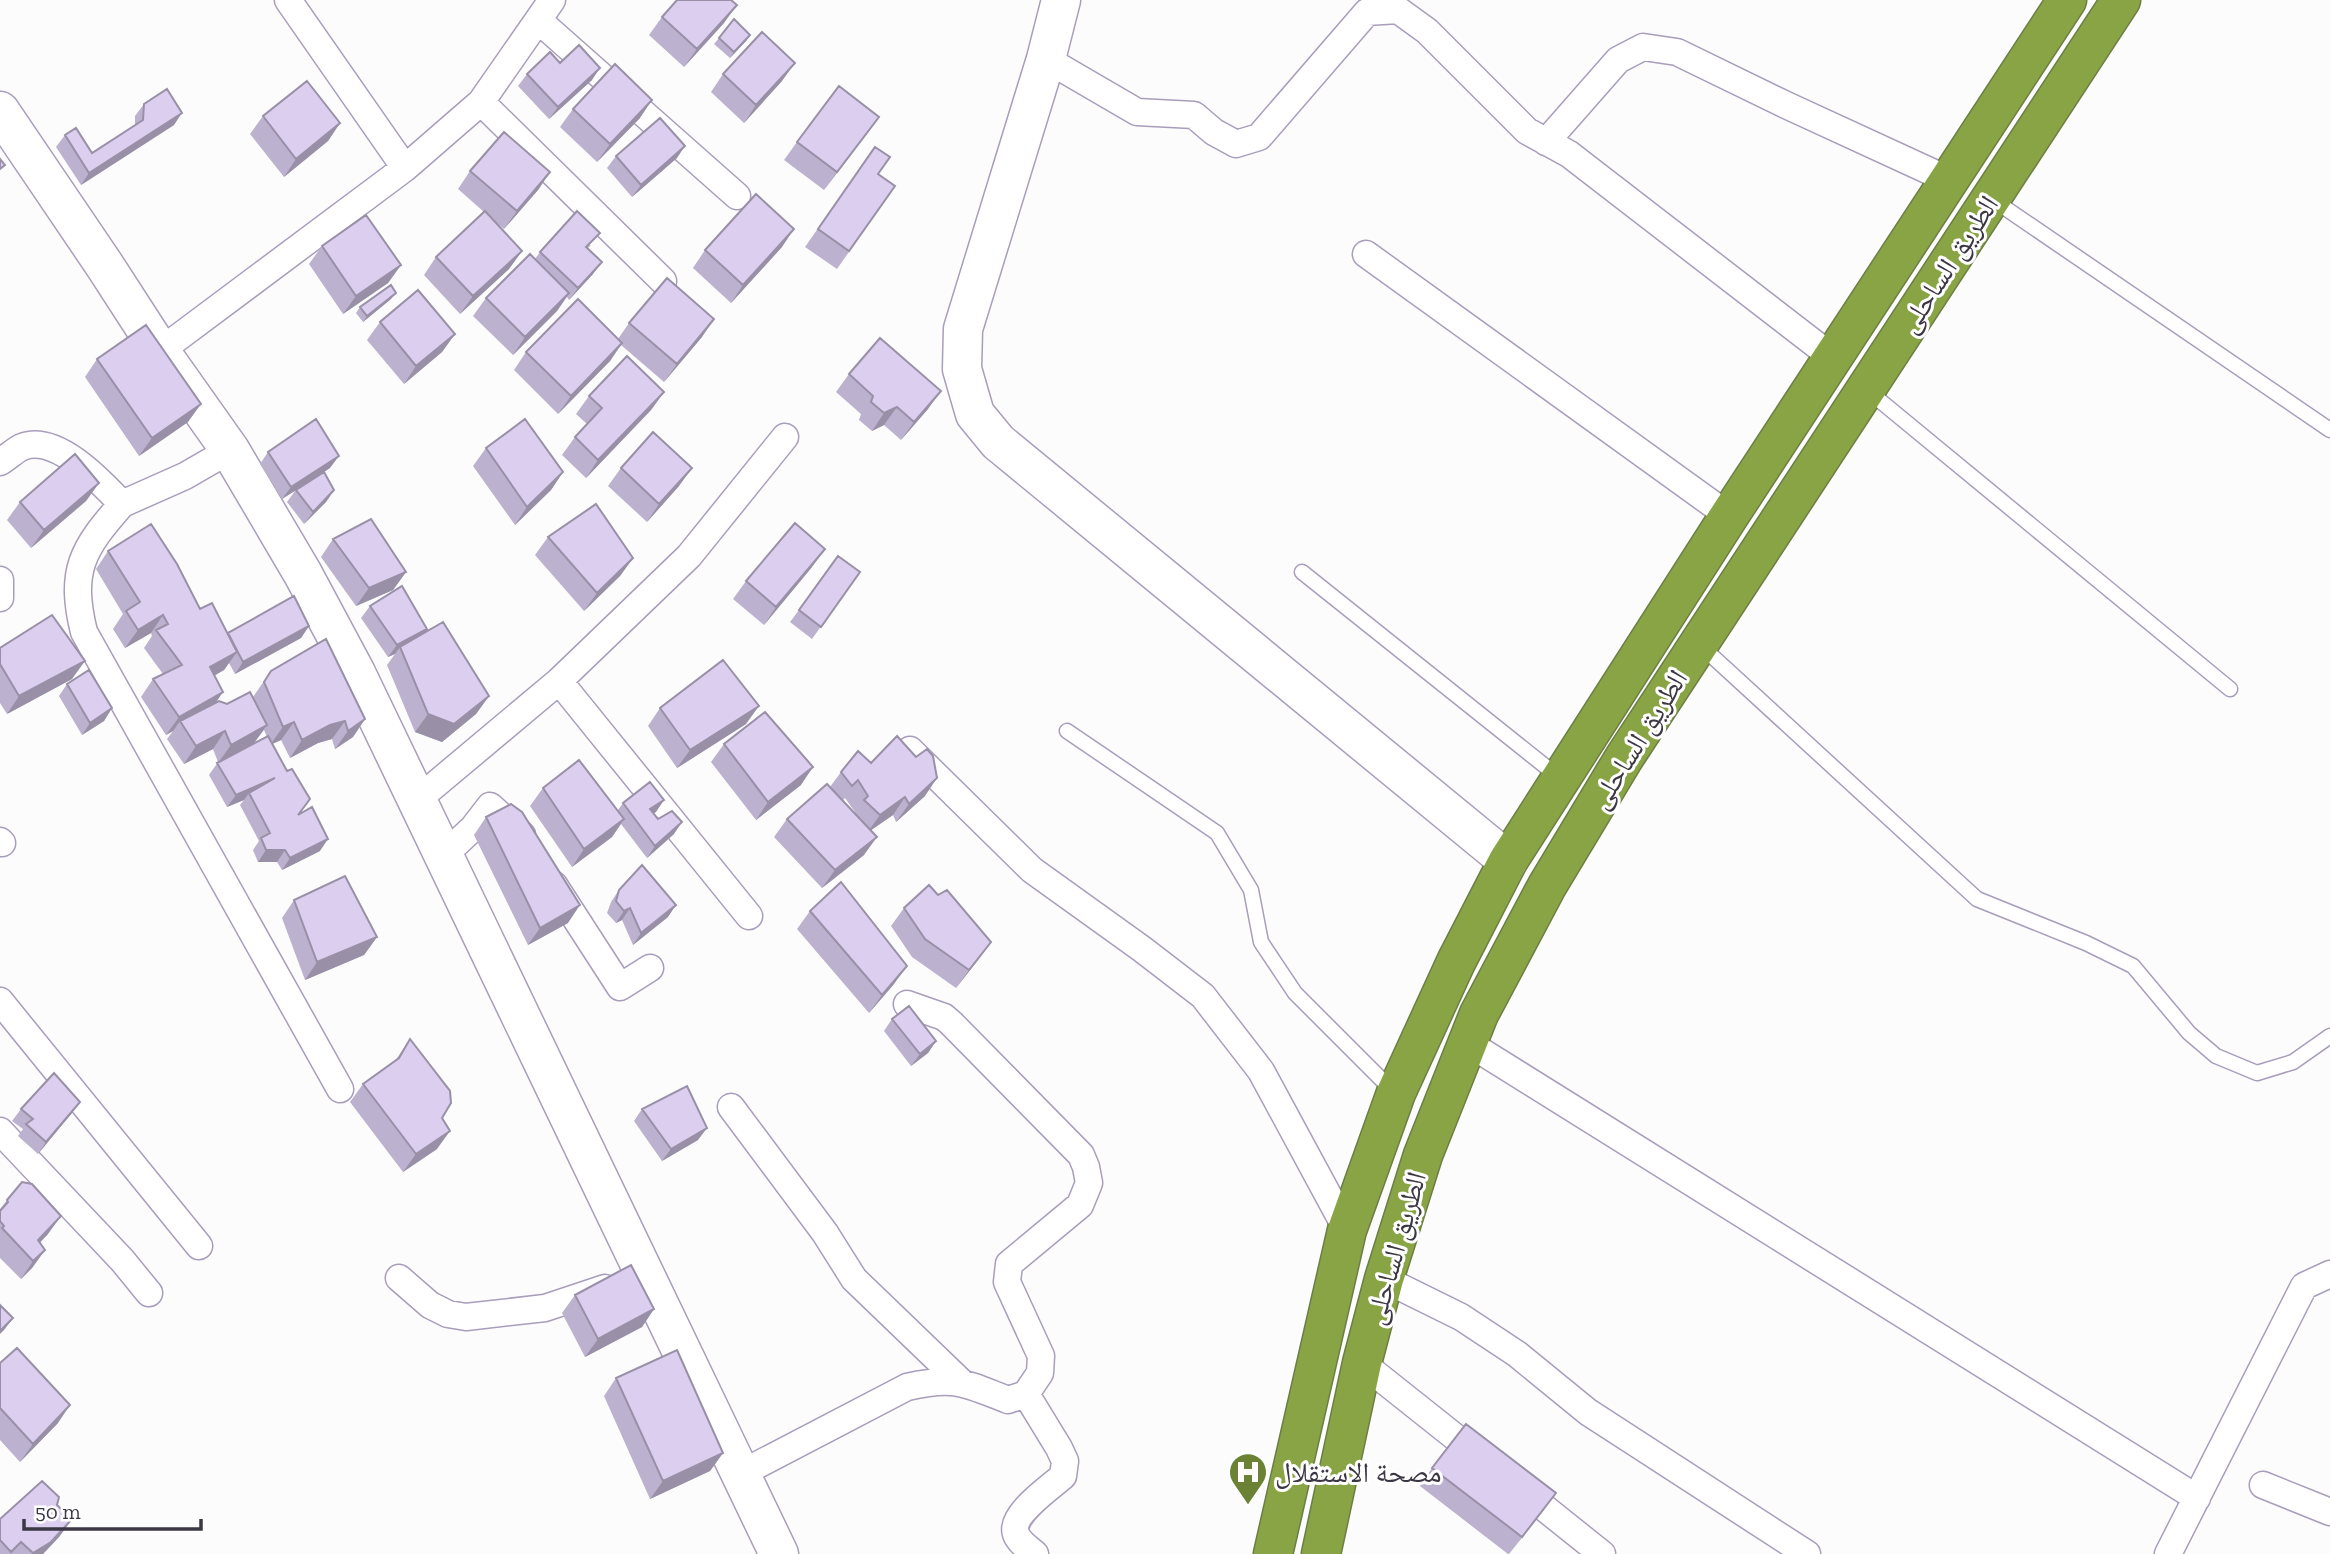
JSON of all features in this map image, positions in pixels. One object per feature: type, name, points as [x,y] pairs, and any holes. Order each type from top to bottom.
[{"type":"highway","name":"الطريق الساحلى","points":[[1273,1554],[1348,1230],[1396,1093],[1456,961],[1508,861],[1832,357],[2067,0]]},
{"type":"highway","name":"الطريق الساحلى","points":[[1321,1554],[1362,1363],[1384,1279],[1423,1155],[1479,1014],[1547,886],[1624,758],[2121,0]]},
{"type":"street","points":[[288,0],[405,168]]},
{"type":"street","points":[[1061,0],[1046,60],[963,329],[962,369],[975,414],[998,442],[1508,861]]},
{"type":"street","points":[[160,351],[405,168],[481,102],[545,10],[737,197]]},
{"type":"street","points":[[1046,60],[1137,112],[1194,115],[1214,132],[1236,144],[1259,137],[1367,12],[1398,10],[1427,32],[1527,131],[1569,154],[1832,357]]},
{"type":"street","points":[[1546,142],[1618,60],[1643,47],[1677,52],[1949,180]]},
{"type":"street","points":[[481,102],[663,281]]},
{"type":"street","points":[[0,111],[160,351],[230,450],[309,585],[356,673],[779,1554]]},
{"type":"street","points":[[1366,254],[1729,516]]},
{"type":"street","points":[[417,800],[559,681],[689,556],[785,437]]},
{"type":"street","points":[[0,462],[23,446],[49,448],[74,458],[122,504]]},
{"type":"street","points":[[230,450],[186,476],[122,504],[95,534],[77,580],[78,607],[84,632],[340,1089]]},
{"type":"street","points":[[0,580],[0,598]]},
{"type":"street","points":[[559,681],[748,916]]},
{"type":"street","points":[[910,750],[1032,870],[1203,996],[1261,1071],[1348,1230]]},
{"type":"street","points":[[444,855],[490,806],[520,832],[620,987],[650,968]]},
{"type":"street","points":[[0,1001],[199,1246]]},
{"type":"street","points":[[740,1474],[908,1387],[937,1380],[960,1381],[1008,1400],[1026,1394],[1040,1373],[1041,1356],[1007,1282],[1009,1264],[1080,1205],[1089,1183],[1086,1167],[1081,1155],[951,1023],[944,1017],[907,1004]]},
{"type":"street","points":[[1468,1043],[2197,1499]]},
{"type":"street","points":[[731,1107],[825,1233],[854,1279],[960,1381]]},
{"type":"street","points":[[0,1131],[149,1293]]},
{"type":"street","points":[[399,1278],[430,1305],[448,1314],[466,1317],[545,1308],[619,1283],[643,1271]]},
{"type":"street","points":[[2168,1554],[2304,1286],[2330,1274]]},
{"type":"street","points":[[1384,1279],[1461,1317],[1517,1354],[1588,1412],[1807,1554]]},
{"type":"street","points":[[1362,1363],[1602,1554]]},
{"type":"street","points":[[1026,1394],[1065,1461],[1063,1476],[1017,1518],[1016,1535],[1035,1554]]},
{"type":"street","points":[[2263,1485],[2330,1512]]},
{"type":"lane","points":[[1991,198],[2330,430]]},
{"type":"lane","points":[[1866,389],[2230,689]]},
{"type":"lane","points":[[1302,572],[1561,779]]},
{"type":"lane","points":[[1699,644],[1977,899],[2087,943],[2133,966],[2189,1033],[2217,1056],[2257,1073],[2293,1062],[2330,1036]]},
{"type":"lane","points":[[1067,731],[1217,833],[1251,890],[1261,943],[1295,993],[1396,1093]]},
{"type":"building","points":[[677,0],[731,0],[737,5],[697,49],[662,17]]},
{"type":"building","points":[[734,19],[750,35],[734,52],[719,38]]},
{"type":"building","points":[[762,32],[795,63],[756,105],[723,74]]},
{"type":"building","points":[[579,45],[600,68],[558,107],[527,74],[550,52],[560,63]]},
{"type":"building","points":[[615,64],[652,100],[610,144],[573,109]]},
{"type":"building","points":[[307,81],[340,123],[296,159],[263,116]]},
{"type":"building","points":[[839,86],[879,117],[837,172],[797,142]]},
{"type":"building","points":[[167,89],[182,113],[89,173],[65,135],[76,128],[92,153],[143,120],[144,104]]},
{"type":"building","points":[[660,118],[685,146],[641,185],[616,156]]},
{"type":"building","points":[[504,132],[550,172],[517,211],[470,171]]},
{"type":"building","points":[[875,147],[890,157],[878,174],[895,186],[849,251],[818,229]]},
{"type":"building","points":[[756,194],[794,229],[743,285],[705,250]]},
{"type":"building","points":[[485,211],[522,251],[473,296],[436,257]]},
{"type":"building","points":[[577,211],[600,233],[586,247],[602,262],[578,288],[540,252]]},
{"type":"building","points":[[366,215],[401,265],[356,296],[322,246]]},
{"type":"building","points":[[530,254],[569,293],[525,337],[486,298]]},
{"type":"building","points":[[667,278],[714,319],[677,364],[629,323]]},
{"type":"building","points":[[391,285],[396,293],[367,316],[360,307]]},
{"type":"building","points":[[418,290],[455,334],[416,366],[380,322]]},
{"type":"building","points":[[578,299],[622,343],[571,396],[526,352]]},
{"type":"building","points":[[146,325],[201,404],[152,438],[97,359]]},
{"type":"building","points":[[880,338],[941,391],[914,422],[897,407],[884,413],[871,402],[873,396],[849,374]]},
{"type":"building","points":[[627,356],[664,392],[598,460],[575,437],[602,408],[589,396]]},
{"type":"building","points":[[316,419],[339,456],[291,487],[268,452]]},
{"type":"building","points":[[525,419],[563,472],[527,507],[486,448]]},
{"type":"building","points":[[653,432],[692,468],[659,504],[621,468]]},
{"type":"building","points":[[75,454],[99,483],[44,530],[20,502]]},
{"type":"building","points":[[324,472],[334,490],[313,512],[296,490]]},
{"type":"building","points":[[596,504],[633,558],[597,593],[548,537]]},
{"type":"building","points":[[371,519],[406,572],[369,588],[333,539]]},
{"type":"building","points":[[795,523],[825,549],[776,607],[746,581]]},
{"type":"building","points":[[151,524],[177,564],[200,609],[212,603],[237,652],[210,667],[223,692],[179,717],[153,679],[182,665],[156,630],[168,624],[163,615],[138,630],[126,611],[140,602],[108,551]]},
{"type":"building","points":[[838,556],[860,572],[821,627],[799,610]]},
{"type":"building","points":[[402,586],[427,629],[397,645],[370,606]]},
{"type":"building","points":[[294,596],[309,626],[243,662],[228,633]]},
{"type":"building","points":[[52,615],[85,661],[19,696],[0,664],[0,648]]},
{"type":"building","points":[[443,622],[489,696],[454,724],[428,714],[400,647]]},
{"type":"building","points":[[326,639],[365,719],[348,731],[345,721],[330,725],[302,740],[294,722],[283,727],[264,682],[271,671]]},
{"type":"building","points":[[723,660],[759,706],[690,750],[660,708]]},
{"type":"building","points":[[89,670],[112,708],[90,723],[67,684]]},
{"type":"building","points":[[250,692],[267,725],[231,745],[225,731],[196,746],[180,721],[219,701],[227,704]]},
{"type":"building","points":[[765,712],[813,767],[768,802],[724,744]]},
{"type":"building","points":[[268,736],[287,771],[292,769],[310,799],[298,815],[312,807],[328,839],[290,858],[285,850],[266,850],[261,838],[270,833],[249,793],[275,778],[236,795],[217,763]]},
{"type":"building","points":[[897,736],[916,757],[927,749],[933,756],[937,778],[909,804],[905,797],[880,815],[864,800],[868,796],[858,780],[852,786],[841,772],[858,751],[871,763]]},
{"type":"building","points":[[579,760],[624,819],[584,849],[543,788]]},
{"type":"building","points":[[650,782],[664,800],[650,809],[658,819],[672,811],[682,822],[655,846],[623,803]]},
{"type":"building","points":[[827,784],[877,837],[835,870],[787,819]]},
{"type":"building","points":[[511,804],[522,812],[580,905],[540,928],[486,817]]},
{"type":"building","points":[[642,865],[676,905],[641,933],[630,908],[624,911],[616,901],[619,890]]},
{"type":"building","points":[[345,876],[377,937],[317,962],[294,900]]},
{"type":"building","points":[[841,882],[907,966],[882,995],[810,911]]},
{"type":"building","points":[[929,885],[938,895],[947,890],[991,942],[969,970],[925,939],[904,908]]},
{"type":"building","points":[[909,1006],[936,1041],[920,1054],[892,1019]]},
{"type":"building","points":[[410,1039],[450,1091],[451,1103],[442,1118],[450,1131],[416,1154],[363,1084],[399,1058]]},
{"type":"building","points":[[54,1073],[80,1102],[46,1142],[26,1124],[33,1119],[21,1109]]},
{"type":"building","points":[[687,1086],[707,1128],[671,1149],[642,1109]]},
{"type":"building","points":[[22,1182],[32,1184],[61,1216],[38,1240],[45,1250],[33,1261],[2,1228],[4,1226],[0,1221],[0,1211]]},
{"type":"building","points":[[631,1265],[654,1309],[598,1339],[575,1295]]},
{"type":"building","points":[[0,1305],[13,1318],[0,1331]]},
{"type":"building","points":[[17,1348],[70,1405],[33,1444],[0,1408],[0,1363]]},
{"type":"building","points":[[677,1350],[723,1453],[663,1481],[616,1378]]},
{"type":"building","points":[[1466,1424],[1556,1493],[1522,1537],[1432,1468]]},
{"type":"building","points":[[42,1481],[59,1497],[57,1505],[72,1519],[51,1542],[33,1553],[21,1542],[11,1552],[0,1540],[0,1519]]},
{"type":"place","name":"مصحة الاستقلال","points":[[1248,1506]]}]
